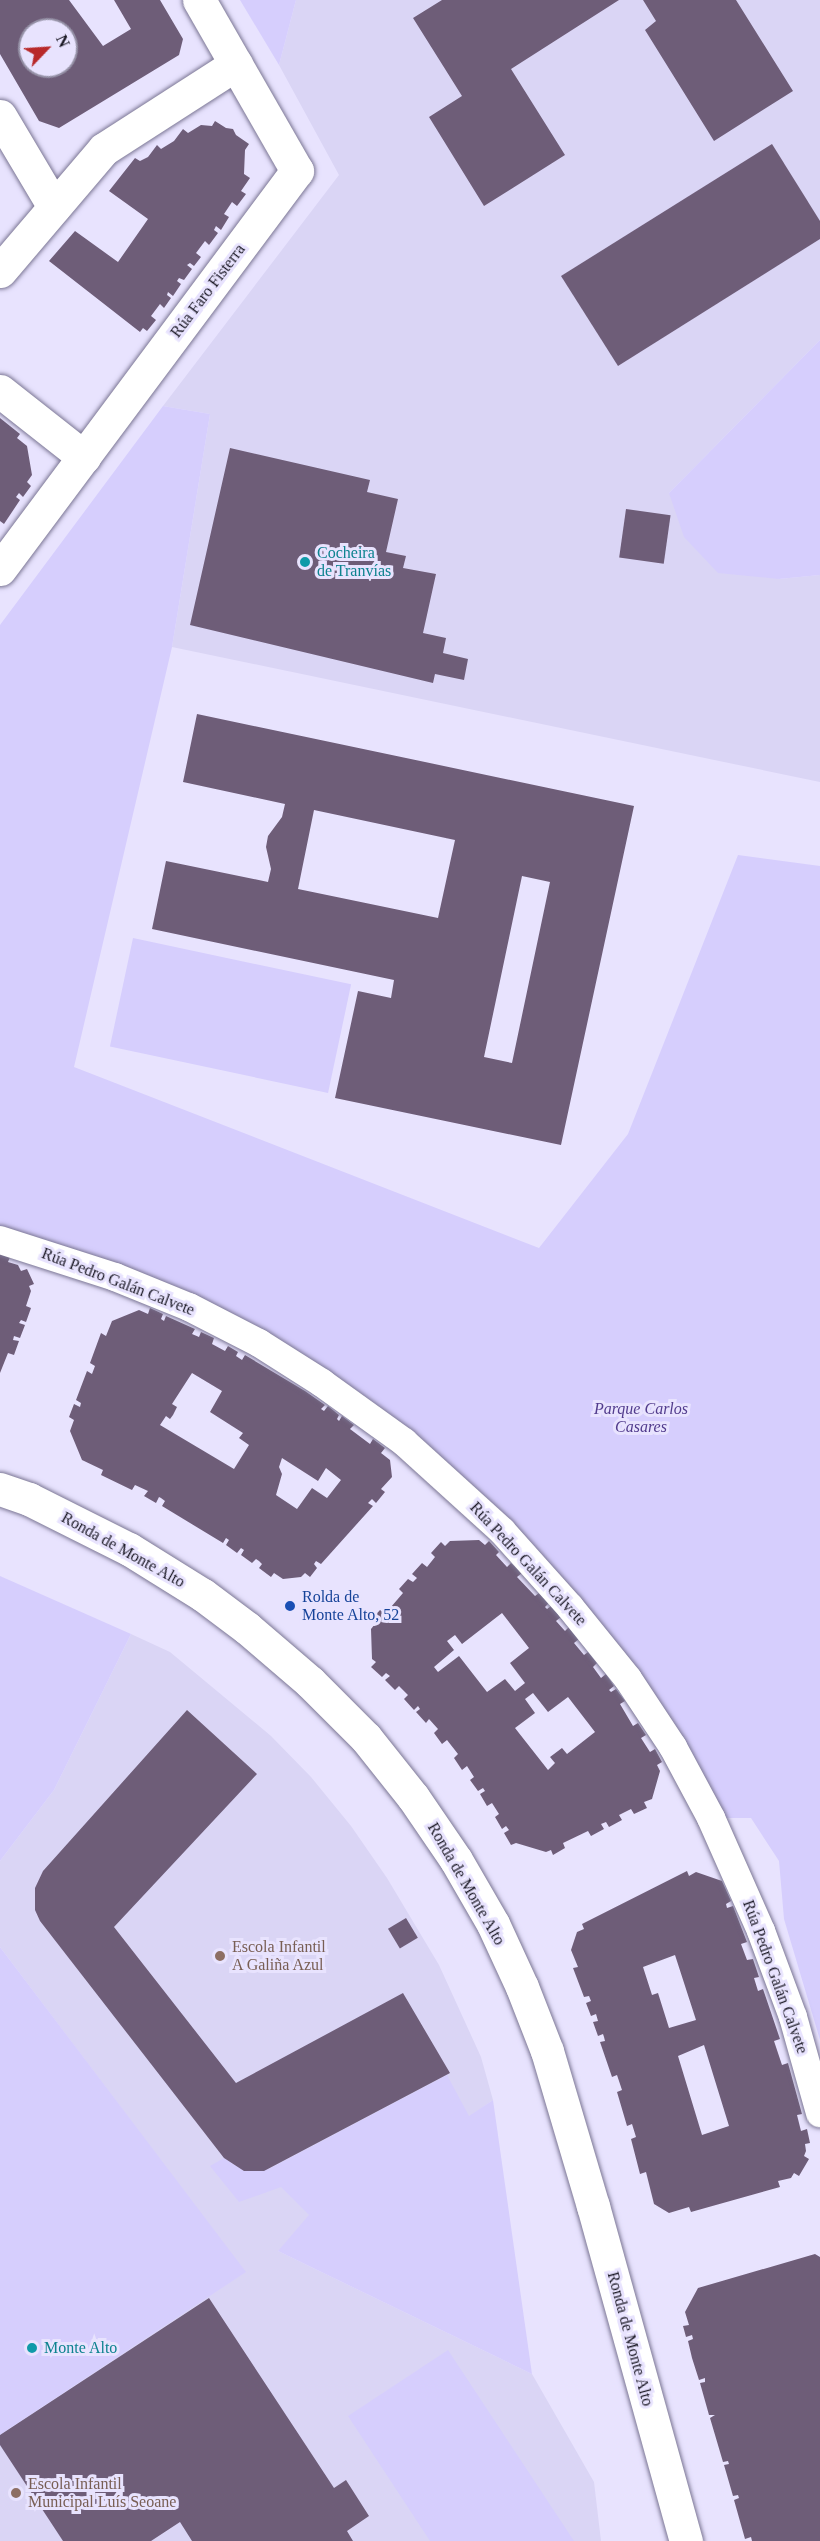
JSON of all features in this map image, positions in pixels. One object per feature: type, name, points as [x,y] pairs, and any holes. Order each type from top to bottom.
[{"type":"street","name":"Rúa Faro Fisterra","points":[[0,569],[297,171],[199,0]]},
{"type":"street","points":[[0,271],[104,149],[236,64]]},
{"type":"street","points":[[0,116],[54,207]]},
{"type":"street","points":[[0,391],[84,457]]},
{"type":"street","name":"Rúa Pedro Galán Calvete","points":[[0,1240],[115,1277],[189,1307],[259,1343],[322,1383],[404,1442],[502,1531],[570,1607],[628,1679],[689,1777],[711,1818],[761,1931],[793,2017],[820,2113]]},
{"type":"street","name":"Ronda de Monte Alto","points":[[0,1490],[28,1499],[129,1549],[203,1595],[246,1628],[310,1682],[366,1738],[413,1797],[456,1860],[493,1924],[522,1987],[547,2051],[604,2244],[686,2541]]},
{"type":"shaded area","points":[[296,0],[820,0],[820,340],[669,493],[779,579],[820,575],[820,782],[172,647],[210,414],[163,406],[339,175],[279,65]]},
{"type":"shaded area","points":[[131,1634],[170,1652],[271,1736],[311,1777],[351,1826],[387,1878],[439,1965],[481,2057],[493,2100],[278,2251],[532,2374],[594,2482],[601,2541],[0,2541],[0,2435],[245,2272],[0,1947],[0,1861],[54,1790]]},
{"type":"green space","points":[[240,0],[296,0],[279,65]]},
{"type":"green space","points":[[820,340],[820,575],[779,579],[718,573],[684,537],[669,493]]},
{"type":"green space","name":"Parque Carlos Casares","points":[[163,406],[210,414],[172,647],[74,1067],[539,1248],[628,1134],[738,855],[820,866],[820,2040],[784,1919],[779,1861],[751,1818],[711,1818],[673,1747],[502,1531],[259,1343],[0,1240],[0,625]]},
{"type":"green space","points":[[133,938],[351,984],[328,1093],[110,1047]]},
{"type":"green space","points":[[0,1576],[131,1634],[54,1790],[0,1861]]},
{"type":"green space","points":[[0,1947],[246,2272],[0,2435]]},
{"type":"green space","points":[[447,2075],[469,2116],[493,2100],[532,2374],[278,2251],[309,2215],[281,2187],[239,2202],[210,2166],[224,2158],[244,2171],[269,2169]]},
{"type":"green space","points":[[448,2350],[574,2541],[430,2541],[348,2416]]},
{"type":"building","points":[[0,0],[69,0],[103,46],[131,29],[114,0],[160,0],[183,39],[179,55],[59,128],[39,121],[0,54]]},
{"type":"building","points":[[442,0],[619,0],[511,69],[565,155],[484,206],[429,117],[462,96],[413,18]]},
{"type":"building","points":[[643,0],[736,0],[793,91],[714,141],[645,30],[656,21]]},
{"type":"building","points":[[215,121],[226,128],[233,129],[236,135],[249,144],[245,150],[244,174],[250,178],[241,191],[246,194],[237,206],[232,202],[224,214],[229,217],[221,230],[216,226],[214,230],[218,233],[209,245],[205,241],[196,253],[201,257],[194,266],[190,263],[187,265],[192,269],[184,280],[179,278],[177,281],[181,284],[173,296],[168,292],[167,295],[171,298],[164,308],[160,304],[151,316],[156,320],[147,331],[143,328],[140,332],[49,261],[75,231],[118,262],[148,219],[109,191],[135,158],[140,161],[148,157],[157,145],[161,149],[174,141],[183,129],[188,133],[201,125],[212,126]]},
{"type":"building","points":[[772,144],[820,221],[820,239],[618,366],[561,276]]},
{"type":"building","points":[[0,418],[20,434],[17,438],[27,446],[32,475],[27,482],[31,486],[23,497],[19,493],[16,497],[20,500],[4,524],[0,521]]},
{"type":"building","name":"Cocheira de Tranvías","points":[[230,448],[370,480],[367,492],[398,499],[386,552],[406,556],[403,568],[436,574],[423,633],[446,638],[443,653],[468,659],[464,680],[435,674],[433,683],[190,625]]},
{"type":"building","points":[[626,509],[671,515],[664,564],[619,558]]},
{"type":"building","points":[[197,714],[634,806],[561,1145],[335,1098],[358,991],[391,998],[394,980],[152,929],[166,861],[268,882],[271,869],[266,847],[268,836],[282,817],[285,804],[183,782]],"holes":[[[314,810],[455,840],[438,918],[298,889]],[[522,876],[550,882],[512,1063],[484,1057]]]},
{"type":"building","points":[[0,1254],[10,1257],[8,1262],[18,1265],[21,1271],[27,1269],[34,1284],[29,1286],[31,1291],[26,1306],[31,1308],[26,1322],[21,1320],[19,1323],[25,1325],[20,1338],[14,1336],[13,1340],[19,1341],[14,1355],[8,1353],[0,1373]]},
{"type":"building","points":[[150,1308],[163,1314],[161,1319],[164,1321],[166,1316],[195,1329],[192,1334],[199,1337],[201,1332],[214,1338],[212,1344],[225,1351],[228,1346],[238,1352],[236,1356],[242,1360],[245,1355],[325,1405],[321,1409],[324,1411],[328,1406],[339,1415],[337,1419],[339,1421],[342,1416],[354,1425],[350,1429],[370,1444],[373,1439],[385,1448],[381,1453],[390,1460],[392,1477],[381,1489],[385,1492],[376,1503],[372,1499],[368,1503],[373,1506],[321,1564],[316,1561],[314,1564],[317,1568],[310,1577],[305,1573],[301,1577],[283,1579],[274,1573],[271,1577],[259,1568],[262,1564],[259,1561],[256,1559],[252,1563],[241,1555],[244,1550],[241,1548],[237,1553],[226,1545],[229,1540],[226,1538],[223,1543],[162,1506],[165,1501],[161,1498],[159,1497],[156,1503],[144,1496],[148,1491],[135,1485],[132,1490],[101,1475],[103,1470],[82,1460],[70,1431],[74,1420],[69,1417],[74,1404],[80,1407],[81,1403],[76,1400],[87,1371],[92,1374],[95,1366],[90,1363],[101,1333],[106,1336],[112,1321],[139,1310],[148,1314]],"holes":[[[192,1373],[222,1391],[210,1412],[243,1433],[239,1438],[249,1445],[234,1469],[160,1425],[166,1416],[170,1419],[173,1415],[177,1407],[172,1404]],[[282,1458],[318,1481],[326,1468],[341,1480],[327,1498],[312,1488],[297,1509],[276,1495],[282,1474],[279,1467]]]},
{"type":"building","points":[[479,1540],[485,1545],[489,1541],[499,1552],[496,1555],[507,1567],[511,1563],[522,1573],[517,1577],[535,1596],[539,1593],[549,1603],[545,1607],[547,1609],[551,1606],[561,1617],[556,1621],[565,1631],[569,1627],[579,1639],[574,1643],[584,1655],[588,1652],[597,1663],[593,1667],[601,1678],[606,1674],[614,1686],[609,1690],[611,1692],[616,1689],[625,1701],[620,1704],[633,1726],[638,1723],[646,1735],[641,1738],[650,1752],[655,1749],[662,1762],[657,1765],[660,1771],[652,1799],[644,1802],[647,1808],[634,1814],[631,1809],[619,1815],[622,1820],[609,1827],[606,1822],[601,1824],[604,1829],[591,1836],[588,1831],[563,1843],[565,1848],[553,1855],[551,1850],[546,1852],[516,1843],[511,1845],[504,1833],[509,1830],[506,1826],[502,1829],[495,1817],[499,1814],[492,1803],[487,1806],[480,1794],[485,1791],[483,1788],[478,1791],[470,1780],[474,1777],[467,1766],[462,1770],[454,1758],[458,1754],[447,1740],[442,1744],[434,1733],[438,1729],[429,1719],[426,1723],[416,1712],[420,1709],[418,1706],[414,1710],[404,1699],[408,1695],[399,1686],[395,1690],[385,1680],[390,1676],[386,1673],[382,1677],[371,1667],[376,1662],[372,1659],[371,1629],[375,1624],[371,1620],[380,1610],[385,1614],[403,1593],[399,1589],[408,1579],[413,1582],[417,1578],[412,1574],[422,1563],[427,1567],[435,1557],[431,1553],[441,1542],[445,1546],[450,1541]],"holes":[[[502,1613],[529,1648],[510,1663],[525,1683],[515,1691],[505,1679],[487,1692],[459,1656],[438,1672],[434,1667],[454,1650],[447,1641],[455,1635],[462,1644]],[[533,1693],[548,1712],[568,1697],[595,1732],[567,1754],[562,1748],[550,1757],[555,1763],[548,1770],[515,1728],[535,1713],[525,1699]]]},
{"type":"building","points":[[187,1710],[257,1774],[114,1927],[236,2083],[403,1993],[450,2073],[264,2171],[244,2171],[224,2158],[40,1921],[35,1910],[35,1888],[43,1871]]},
{"type":"building","points":[[687,1871],[689,1876],[696,1872],[722,1881],[731,1901],[726,1904],[727,1908],[733,1906],[747,1942],[741,1944],[747,1960],[753,1959],[759,1977],[754,1978],[758,1991],[763,1989],[780,2039],[774,2041],[782,2065],[788,2063],[802,2114],[797,2115],[801,2131],[807,2129],[810,2143],[805,2144],[804,2156],[809,2159],[799,2176],[794,2173],[791,2178],[778,2181],[780,2187],[691,2212],[689,2207],[669,2213],[654,2204],[646,2172],[640,2174],[631,2139],[636,2137],[632,2124],[627,2126],[617,2092],[622,2090],[617,2075],[612,2077],[600,2042],[605,2041],[603,2034],[598,2036],[593,2022],[598,2021],[596,2014],[591,2016],[586,2003],[591,2001],[589,1996],[584,1997],[573,1968],[578,1967],[571,1950],[577,1932],[584,1929],[582,1924]],"holes":[[[675,1955],[696,2020],[669,2028],[658,1993],[652,1995],[643,1967]],[[704,2045],[729,2126],[702,2135],[678,2056]]]},
{"type":"building","points":[[406,1918],[418,1938],[400,1949],[388,1929]]},
{"type":"building","points":[[815,2254],[820,2257],[820,2541],[752,2541],[751,2537],[745,2539],[734,2500],[739,2498],[738,2495],[733,2496],[724,2465],[729,2464],[728,2461],[723,2462],[710,2418],[715,2415],[709,2415],[700,2383],[705,2382],[705,2378],[699,2380],[692,2358],[688,2341],[693,2339],[692,2335],[686,2337],[683,2326],[689,2325],[685,2312],[698,2288]]},
{"type":"building","points":[[209,2298],[334,2488],[346,2480],[369,2516],[347,2531],[353,2541],[192,2541],[180,2522],[151,2541],[63,2541],[0,2445],[0,2435]]},
{"type":"place","name":"Cocheira de Tranvías","points":[[305,562]]},
{"type":"place","name":"Rolda de Monte Alto, 52","points":[[290,1606]]},
{"type":"place","name":"Escola Infantil A Galiña Azul","points":[[220,1956]]},
{"type":"place","name":"Monte Alto","points":[[32,2348]]},
{"type":"place","name":"Escola Infantil Municipal Luís Seoane","points":[[16,2493]]}]
